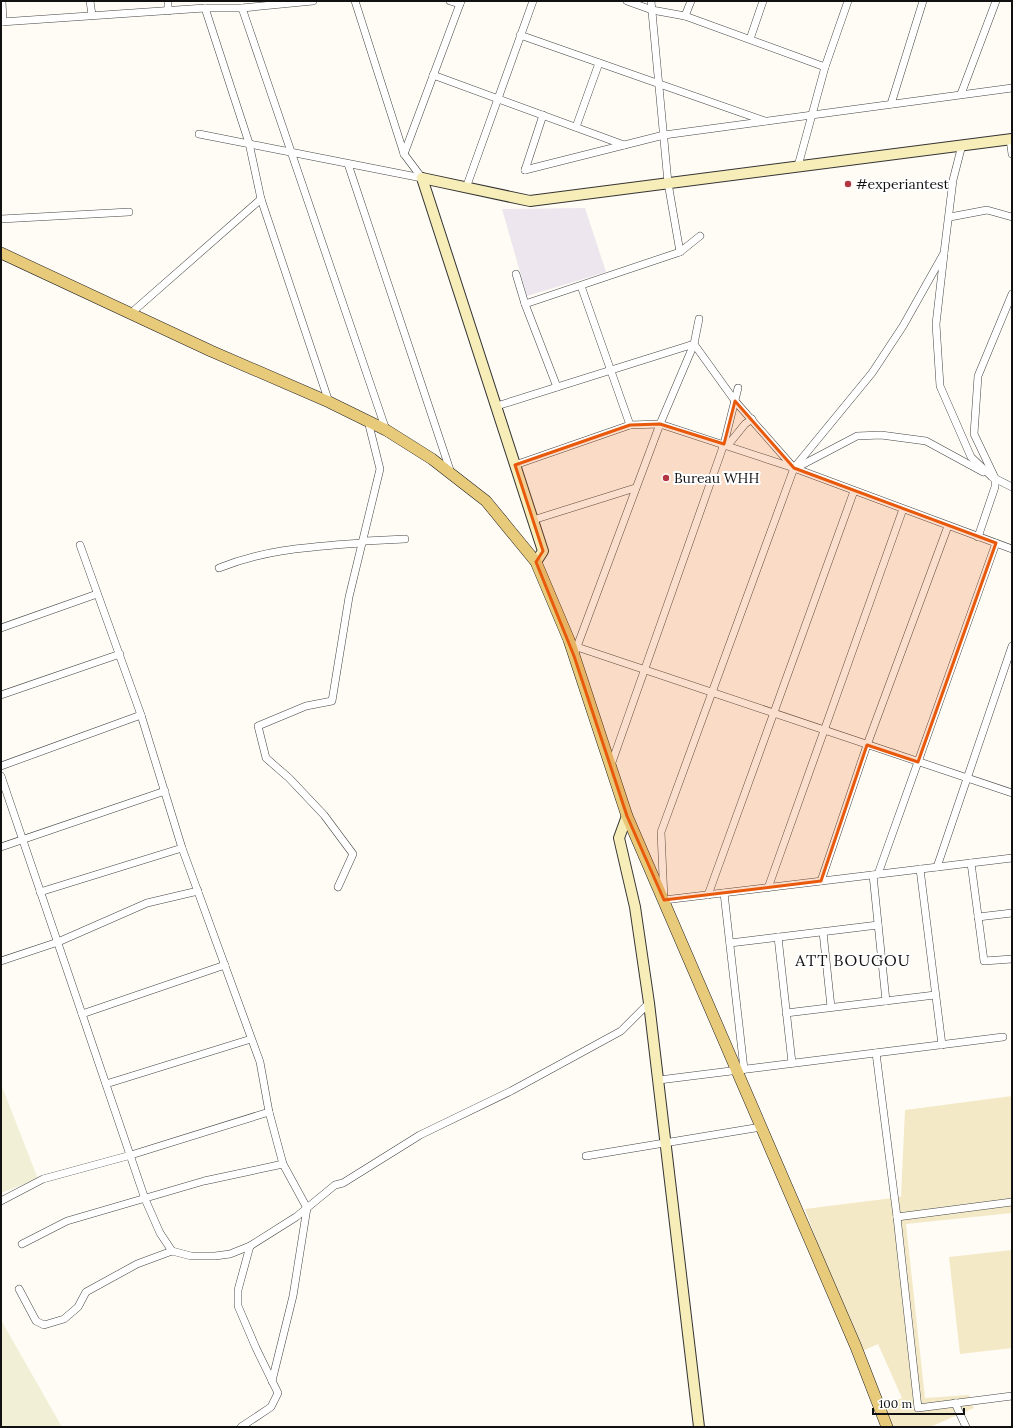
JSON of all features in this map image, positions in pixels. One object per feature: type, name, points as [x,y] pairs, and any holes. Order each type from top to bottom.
[{"type":"main road","points":[[1,253],[130,314],[329,402],[386,430],[451,473],[486,500],[536,562],[575,652],[626,816],[740,1070],[761,1127],[856,1347],[887,1427]]},
{"type":"street","points":[[2,1],[2,22],[205,8],[242,8],[313,1]]},
{"type":"street","points":[[90,1],[92,15]]},
{"type":"street","points":[[168,1],[168,11]]},
{"type":"street","points":[[355,1],[404,154],[422,178],[497,406],[543,551],[536,562]]},
{"type":"street","points":[[404,154],[460,3],[450,1]]},
{"type":"street","points":[[466,188],[533,1]]},
{"type":"street","points":[[627,1],[652,10],[685,16],[825,67]]},
{"type":"street","points":[[651,1],[668,183],[680,252]]},
{"type":"street","points":[[685,16],[691,1]]},
{"type":"street","points":[[750,39],[763,1]]},
{"type":"street","points":[[798,166],[825,67],[848,1]]},
{"type":"street","points":[[891,104],[923,1]]},
{"type":"street","points":[[961,94],[996,1]]},
{"type":"street","points":[[205,8],[248,143],[261,199],[329,402]]},
{"type":"street","points":[[242,8],[386,430]]},
{"type":"street","points":[[520,35],[767,122]]},
{"type":"street","points":[[576,127],[599,63]]},
{"type":"street","points":[[433,75],[624,145]]},
{"type":"street","points":[[543,115],[525,170],[664,135],[1012,88]]},
{"type":"street","points":[[199,134],[530,201],[1011,139],[1012,154]]},
{"type":"street","points":[[962,145],[954,180],[936,324],[940,386],[971,457],[995,478]]},
{"type":"street","points":[[348,164],[451,473]]},
{"type":"street","points":[[130,314],[261,199]]},
{"type":"street","points":[[950,217],[987,210],[1012,217]]},
{"type":"street","points":[[1,219],[129,212]]},
{"type":"street","points":[[525,304],[680,252],[700,236]]},
{"type":"street","points":[[944,253],[903,326],[872,373],[794,468],[661,832],[664,900],[1012,858]]},
{"type":"street","points":[[516,274],[525,304],[557,387]]},
{"type":"street","points":[[580,286],[630,425]]},
{"type":"street","points":[[978,536],[994,487],[995,478],[974,434],[978,376],[1012,294]]},
{"type":"street","points":[[699,319],[694,344],[635,488],[575,652],[644,670],[1012,792]]},
{"type":"street","points":[[497,406],[694,344]]},
{"type":"street","points":[[694,344],[735,401],[794,468]]},
{"type":"street","points":[[610,767],[726,445],[738,388]]},
{"type":"street","points":[[726,445],[745,424],[752,419]]},
{"type":"street","points":[[338,887],[353,854],[324,815],[289,778],[266,758],[258,726],[306,706],[332,701],[343,628],[360,543],[380,469],[368,421]]},
{"type":"street","points":[[515,465],[630,425],[660,424],[794,468],[1012,549]]},
{"type":"street","points":[[794,468],[857,436],[881,435],[926,441],[1012,487]]},
{"type":"street","points":[[533,520],[635,488]]},
{"type":"street","points":[[708,895],[775,714],[854,491]]},
{"type":"street","points":[[768,888],[903,509]]},
{"type":"street","points":[[821,881],[867,745],[948,526]]},
{"type":"street","points":[[219,568],[242,558],[290,548],[405,539]]},
{"type":"street","points":[[886,1001],[878,926],[875,875],[918,762],[996,543]]},
{"type":"street","points":[[80,545],[141,716],[182,848],[260,1062],[269,1112],[283,1164],[307,1208],[293,1296],[272,1381]]},
{"type":"street","points":[[1,628],[97,594]]},
{"type":"street","points":[[937,867],[1012,646]]},
{"type":"street","points":[[1,695],[120,654]]},
{"type":"street","points":[[1,766],[141,716]]},
{"type":"street","points":[[1,776],[24,839],[40,892],[145,1199],[160,1233],[172,1251]]},
{"type":"street","points":[[1,847],[165,791]]},
{"type":"street","points":[[626,816],[619,838],[635,907],[650,1003],[699,1427]]},
{"type":"street","points":[[40,892],[182,848]]},
{"type":"street","points":[[971,863],[984,961],[1012,959]]},
{"type":"street","points":[[920,869],[942,1045]]},
{"type":"street","points":[[1,961],[58,942],[147,903],[198,891]]},
{"type":"street","points":[[724,893],[730,943],[740,1070]]},
{"type":"street","points":[[978,917],[1012,913]]},
{"type":"street","points":[[730,943],[878,926]]},
{"type":"street","points":[[823,932],[831,1007]]},
{"type":"street","points":[[778,937],[792,1063]]},
{"type":"street","points":[[82,1014],[225,965]]},
{"type":"street","points":[[786,1013],[935,995]]},
{"type":"street","points":[[19,1289],[36,1321],[44,1326],[64,1319],[78,1307],[86,1292],[137,1264],[172,1251],[191,1256],[215,1256],[230,1254],[250,1246],[276,1231],[335,1185],[343,1183],[420,1135],[512,1091],[621,1031],[650,1003]]},
{"type":"street","points":[[659,1080],[1003,1037]]},
{"type":"street","points":[[106,1084],[251,1039]]},
{"type":"street","points":[[876,1053],[897,1217],[918,1408],[1012,1396]]},
{"type":"street","points":[[1,1201],[43,1179],[131,1155],[269,1112]]},
{"type":"street","points":[[586,1156],[761,1127]]},
{"type":"street","points":[[22,1244],[68,1221],[204,1181],[283,1164]]},
{"type":"street","points":[[897,1217],[1012,1202]]},
{"type":"street","points":[[242,1427],[271,1407],[278,1393],[238,1306],[238,1290],[250,1246]]},
{"type":"street","points":[[955,1403],[966,1427]]},
{"type":"highlighted area","points":[[735,401],[794,468],[996,543],[918,762],[867,745],[821,881],[664,900],[627,816],[574,656],[536,562],[543,551],[515,465],[630,425],[660,424],[724,444]]},
{"type":"shaded area","points":[[585,208],[606,272],[527,296],[502,209]]},
{"type":"shaded area","points":[[1,1084],[38,1179],[1,1193]]},
{"type":"shaded area","points":[[1,1320],[62,1427],[1,1427]]},
{"type":"sand","points":[[1012,1096],[1012,1213],[906,1224],[925,1398],[969,1395],[974,1408],[930,1427],[891,1427],[881,1407],[902,1398],[878,1344],[858,1353],[805,1209],[901,1197],[905,1110]]},
{"type":"sand","points":[[1012,1250],[1012,1348],[960,1354],[949,1257]]},
{"type":"place","name":"#experiantest","points":[[848,184]]},
{"type":"place","name":"Bureau WHH","points":[[666,478]]},
{"type":"district","name":"ATT BOUGOU","points":[[853,960]]}]
